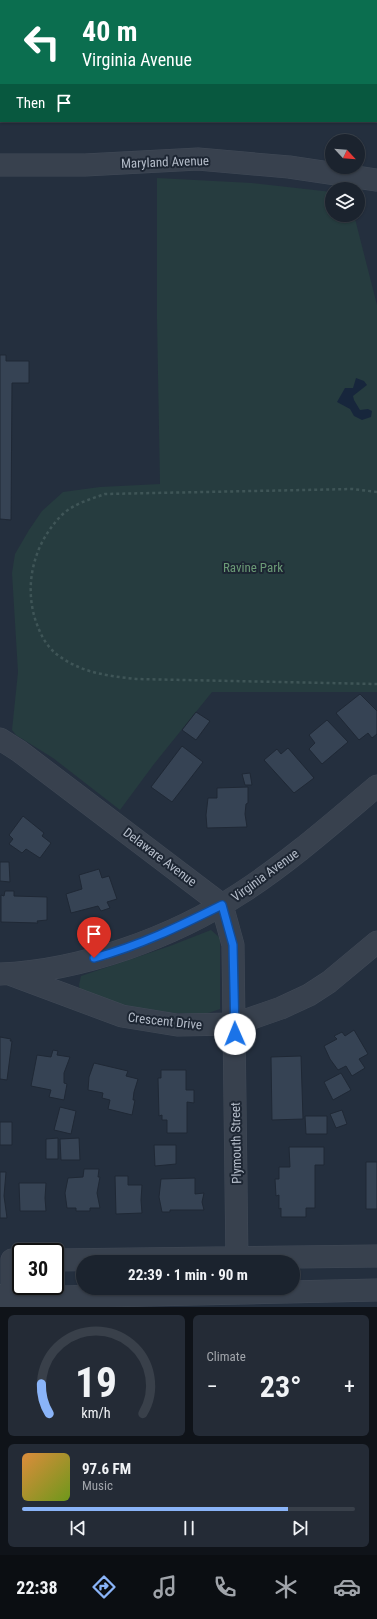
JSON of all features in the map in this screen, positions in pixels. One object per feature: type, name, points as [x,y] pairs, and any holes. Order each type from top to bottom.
[{"type":"street","name":"Maryland Avenue","points":[[0,165],[85,165],[198,159],[289,167],[318,173],[377,180]]},
{"type":"street","name":"Delaware Avenue","points":[[0,739],[19,751],[222,905]]},
{"type":"street","name":"Virginia Avenue","points":[[4,974],[44,970],[73,964],[116,952],[166,933],[222,905],[264,878],[377,786]]},
{"type":"street","points":[[222,905],[233,945],[234,1024]]},
{"type":"street","name":"Crescent Drive","points":[[4,974],[122,1016],[177,1025],[234,1024],[281,1008],[309,995],[329,982],[377,942]]},
{"type":"street","name":"Plymouth Street","points":[[234,1024],[237,1255]]},
{"type":"street","points":[[300,1258],[377,1256]]},
{"type":"street","points":[[11,1260],[6,1296],[238,1296],[377,1290]]},
{"type":"street","points":[[64,1260],[76,1260]]},
{"type":"path","points":[[377,492],[353,490],[105,494],[81,503],[65,513],[49,530],[36,557],[30,582],[32,613],[43,639],[58,656],[83,670],[107,676],[136,679],[377,684]]},
{"type":"green space","name":"Ravine Park","points":[[157,178],[252,183],[325,191],[325,222],[356,222],[377,305],[377,692],[212,692],[154,764],[120,810],[53,758],[16,735],[12,730],[18,672],[12,573],[15,554],[29,530],[42,511],[63,492],[100,487],[160,484],[157,319]]},
{"type":"green space","points":[[211,930],[220,938],[220,1009],[205,1014],[174,1013],[106,1001],[80,990],[79,985],[81,976],[170,946]]},
{"type":"water","points":[[356,378],[364,381],[367,385],[353,396],[354,400],[360,410],[368,409],[372,411],[371,417],[362,420],[354,416],[350,409],[337,402],[345,388],[353,388]]},
{"type":"building","points":[[0,355],[6,355],[6,361],[29,361],[29,383],[12,383],[11,520],[0,519]]},
{"type":"building","points":[[360,694],[377,711],[377,734],[372,738],[368,733],[359,740],[336,713]]},
{"type":"building","points":[[196,712],[210,721],[196,740],[182,730]]},
{"type":"building","points":[[327,720],[348,742],[322,764],[309,749],[315,743],[309,735]]},
{"type":"building","points":[[182,746],[203,762],[172,802],[151,787]]},
{"type":"building","points":[[288,748],[314,778],[294,793],[264,760],[277,749],[281,754]]},
{"type":"building","points":[[250,773],[252,785],[245,785],[242,774]]},
{"type":"building","points":[[248,787],[248,803],[246,804],[245,814],[247,827],[207,828],[206,815],[208,798],[217,798],[217,788]]},
{"type":"building","points":[[23,816],[44,833],[42,836],[51,843],[40,858],[26,849],[22,853],[9,844],[13,839],[9,835]]},
{"type":"building","points":[[0,862],[9,862],[10,882],[0,881]]},
{"type":"building","points":[[99,869],[102,878],[109,876],[117,899],[107,902],[110,908],[101,911],[98,906],[71,913],[66,894],[82,889],[79,875]]},
{"type":"building","points":[[5,891],[14,891],[14,896],[47,897],[47,920],[37,921],[38,923],[1,922],[1,895],[4,896]]},
{"type":"building","points":[[354,1030],[368,1054],[359,1059],[365,1068],[352,1076],[346,1066],[338,1070],[330,1059],[324,1046],[337,1039],[334,1036],[342,1032],[345,1036]]},
{"type":"building","points":[[0,1037],[11,1039],[10,1041],[12,1041],[7,1080],[0,1079]]},
{"type":"building","points":[[53,1050],[58,1051],[57,1055],[70,1057],[64,1073],[64,1083],[67,1084],[64,1100],[49,1097],[51,1090],[31,1086],[37,1055],[51,1057]]},
{"type":"building","points":[[301,1056],[303,1119],[272,1120],[271,1057]]},
{"type":"building","points":[[94,1063],[128,1071],[126,1076],[138,1079],[134,1092],[133,1100],[135,1100],[132,1115],[108,1109],[110,1100],[102,1098],[103,1093],[88,1090],[89,1077]]},
{"type":"building","points":[[161,1070],[186,1070],[186,1090],[194,1090],[194,1103],[187,1102],[187,1133],[167,1133],[167,1120],[162,1120],[162,1115],[159,1116],[158,1078],[161,1078]]},
{"type":"building","points":[[341,1073],[351,1090],[333,1100],[324,1082]]},
{"type":"building","points":[[60,1107],[76,1111],[71,1134],[54,1130]]},
{"type":"building","points":[[342,1110],[347,1124],[336,1128],[330,1114]]},
{"type":"building","points":[[305,1116],[327,1116],[327,1134],[306,1134]]},
{"type":"building","points":[[0,1122],[12,1122],[12,1145],[0,1145]]},
{"type":"building","points":[[58,1138],[58,1159],[46,1159],[46,1139]]},
{"type":"building","points":[[79,1138],[80,1160],[61,1160],[60,1139]]},
{"type":"building","points":[[154,1145],[176,1145],[176,1164],[155,1166]]},
{"type":"building","points":[[289,1147],[324,1147],[324,1165],[315,1165],[315,1208],[306,1208],[306,1217],[281,1217],[281,1208],[279,1209],[279,1195],[276,1196],[275,1179],[279,1179],[279,1167],[290,1167]]},
{"type":"building","points":[[366,1162],[377,1162],[377,1209],[366,1209]]},
{"type":"building","points":[[84,1169],[99,1169],[98,1177],[100,1177],[97,1193],[100,1208],[90,1208],[90,1211],[76,1211],[76,1208],[67,1208],[65,1193],[68,1178],[83,1177]]},
{"type":"building","points":[[0,1172],[6,1172],[4,1196],[7,1218],[0,1218]]},
{"type":"building","points":[[115,1176],[128,1176],[128,1185],[142,1185],[142,1213],[116,1214]]},
{"type":"building","points":[[195,1178],[195,1194],[204,1193],[202,1202],[204,1210],[170,1210],[170,1212],[162,1212],[159,1197],[161,1179]]},
{"type":"building","points":[[19,1183],[46,1183],[46,1211],[20,1211]]},
{"type":"route","points":[[94,958],[116,952],[166,933],[222,905],[233,945],[235,1034]]}]
